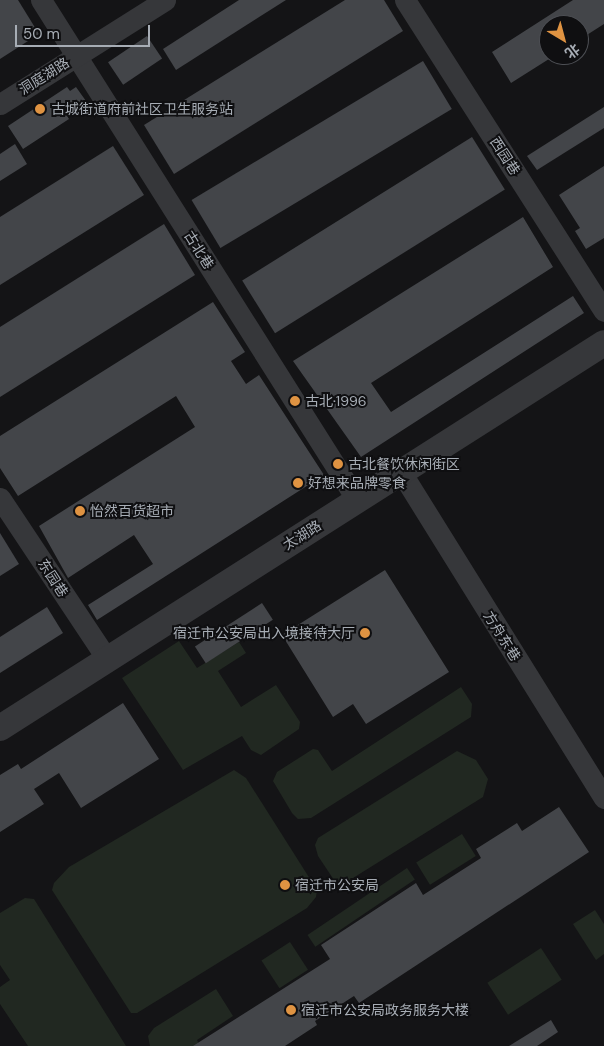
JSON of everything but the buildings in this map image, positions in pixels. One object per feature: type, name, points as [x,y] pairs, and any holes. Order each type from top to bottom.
[{"type":"street","name":"古北巷","points":[[41,0],[357,500]]},
{"type":"street","name":"洞庭湖路","points":[[0,104],[165,0]]},
{"type":"street","name":"西园巷","points":[[406,0],[604,311]]},
{"type":"street","name":"太湖路","points":[[0,728],[604,343]]},
{"type":"street","name":"方舟东巷","points":[[402,472],[604,798]]},
{"type":"street","name":"东园巷","points":[[0,498],[107,659]]},
{"type":"shaded area","points":[[179,641],[197,668],[239,642],[246,653],[218,671],[241,707],[276,685],[300,722],[299,729],[261,755],[251,750],[242,736],[183,770],[122,678]]},
{"type":"shaded area","points":[[461,687],[472,704],[471,717],[311,818],[298,819],[292,813],[273,781],[277,772],[313,749],[318,750],[332,771]]},
{"type":"shaded area","points":[[457,751],[476,760],[488,779],[483,797],[345,883],[334,880],[318,856],[315,845],[318,838]]},
{"type":"shaded area","points":[[234,770],[246,778],[317,890],[316,897],[307,908],[137,1013],[131,1013],[52,890],[54,883],[69,867]]},
{"type":"shaded area","points":[[462,834],[476,856],[430,885],[416,863]]},
{"type":"shaded area","points":[[407,868],[415,880],[315,947],[308,935]]},
{"type":"shaded area","points":[[25,898],[34,899],[126,1046],[28,1046],[0,1004],[0,987],[10,980],[0,965],[0,913]]},
{"type":"shaded area","points":[[595,910],[604,924],[604,954],[596,960],[573,924]]},
{"type":"shaded area","points":[[290,942],[308,970],[279,988],[261,961]]},
{"type":"shaded area","points":[[541,948],[562,980],[508,1015],[487,983]]},
{"type":"shaded area","points":[[216,989],[233,1016],[197,1040],[200,1046],[150,1046],[148,1036],[154,1028]]},
{"type":"place","name":"古城街道府前社区卫生服务站","points":[[40,109]]},
{"type":"place","name":"古北·1996","points":[[295,401]]},
{"type":"place","name":"古北餐饮休闲街区","points":[[338,464]]},
{"type":"place","name":"好想来品牌零食","points":[[298,483]]},
{"type":"place","name":"怡然百货超市","points":[[80,511]]},
{"type":"place","name":"宿迁市公安局出入境接待大厅","points":[[365,633]]},
{"type":"place","name":"宿迁市公安局","points":[[285,885]]},
{"type":"place","name":"宿迁市公安局政务服务大楼","points":[[291,1010]]}]
